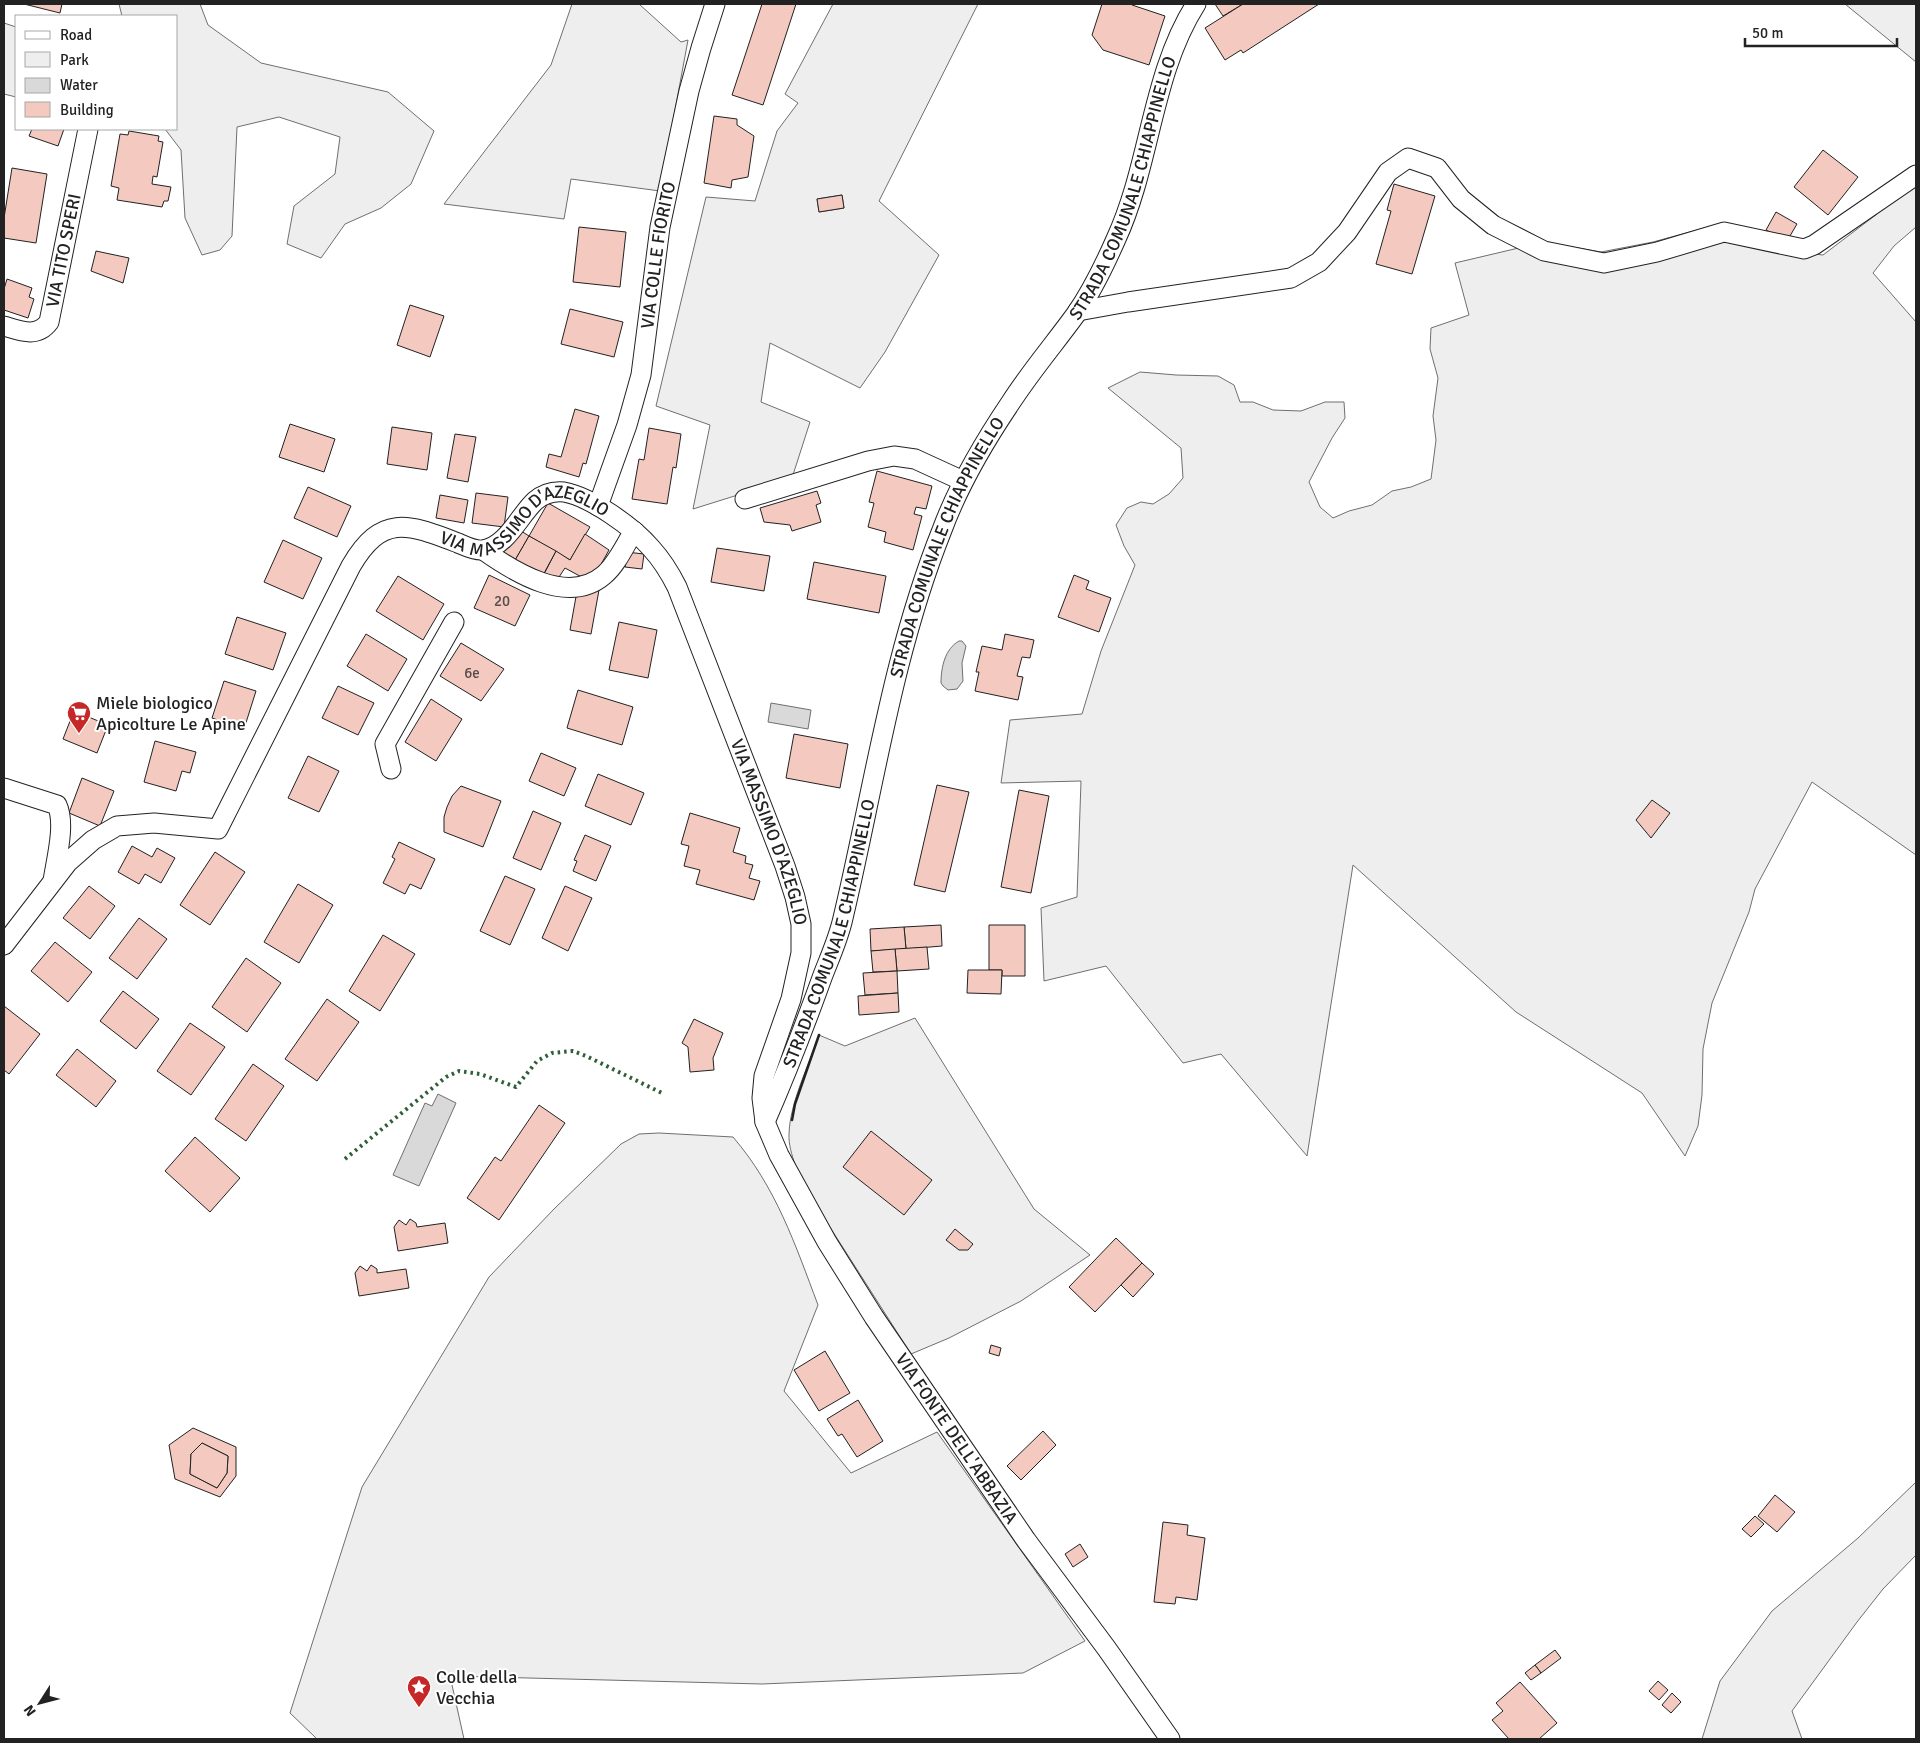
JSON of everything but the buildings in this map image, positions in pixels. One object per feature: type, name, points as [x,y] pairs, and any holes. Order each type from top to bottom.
[{"type":"street","name":"VIA COLLE FIORITO","points":[[598,506],[627,425],[641,375],[660,228],[689,91],[716,4]]},
{"type":"street","name":"STRADA COMUNALE CHIAPPINELLO","points":[[765,1122],[798,1044],[843,921],[876,758],[899,661],[929,562],[963,481],[1011,401],[1078,311],[1107,258],[1123,224],[1134,193],[1167,65],[1175,43],[1196,4]]},
{"type":"street","name":"VIA TITO SPERI","points":[[4,326],[25,332],[36,332],[46,327],[51,318],[88,130]]},
{"type":"street","points":[[1078,311],[1291,278],[1319,262],[1347,232],[1388,172],[1408,158],[1437,168],[1461,199],[1493,226],[1544,251],[1604,262],[1657,252],[1724,232],[1804,249],[1814,245],[1916,175]]},
{"type":"street","points":[[745,499],[868,461],[894,456],[915,459],[963,481]]},
{"type":"street","name":"VIA MASSIMO D'AZEGLIO","points":[[4,946],[68,862],[93,840],[117,826],[154,823],[218,829],[351,566],[363,548],[374,537],[387,530],[402,526],[422,530],[473,549],[483,550],[502,540],[530,505],[541,496],[563,492],[598,506],[634,531],[662,562],[677,587],[785,866],[799,912],[801,953],[791,999],[764,1076],[762,1098],[765,1122]]},
{"type":"street","points":[[483,550],[521,575],[554,586],[587,585],[604,575],[611,568],[634,531]]},
{"type":"street","points":[[391,770],[385,744],[454,622]]},
{"type":"street","points":[[4,788],[57,805],[62,822],[52,882]]},
{"type":"street","name":"VIA FONTE DELL'ABBAZIA","points":[[765,1122],[813,1218],[862,1298],[1026,1540],[1107,1649],[1170,1739]]},
{"type":"green space","points":[[119,4],[200,4],[208,25],[261,63],[388,92],[434,131],[411,184],[381,208],[345,224],[321,258],[287,244],[294,206],[335,174],[340,137],[279,117],[237,127],[232,236],[220,250],[202,255],[185,218],[181,150],[166,130],[178,130],[178,15],[122,15]]},
{"type":"green space","points":[[572,4],[639,4],[681,42],[688,40],[660,191],[571,179],[564,219],[444,204],[551,65]]},
{"type":"green space","points":[[833,4],[978,4],[879,201],[939,255],[885,352],[860,388],[770,343],[761,402],[810,422],[792,478],[693,509],[710,425],[656,406],[706,197],[755,201],[777,131],[798,103],[785,94]],"holes":[[[842,195],[844,208],[819,212],[817,199]]]},
{"type":"green space","points":[[1845,4],[1916,4],[1916,62]]},
{"type":"green space","points":[[4,23],[15,27],[15,97],[4,94]]},
{"type":"green space","points":[[1916,166],[1916,227],[1894,246],[1873,273],[1916,322],[1916,855],[1812,782],[1755,889],[1749,912],[1712,1003],[1703,1049],[1702,1095],[1698,1126],[1685,1156],[1642,1093],[1516,1012],[1353,865],[1307,1156],[1221,1054],[1183,1063],[1106,966],[1044,981],[1041,908],[1077,897],[1081,781],[1001,783],[1010,720],[1082,714],[1101,651],[1135,565],[1124,546],[1116,525],[1127,508],[1141,502],[1153,504],[1169,494],[1183,478],[1181,448],[1108,388],[1140,372],[1218,376],[1234,385],[1240,402],[1253,402],[1273,410],[1301,411],[1325,402],[1344,402],[1345,418],[1332,438],[1309,482],[1320,507],[1333,518],[1349,511],[1372,505],[1392,491],[1411,487],[1431,479],[1436,440],[1433,416],[1438,378],[1430,349],[1431,328],[1469,315],[1455,263],[1544,242],[1601,252],[1653,242],[1719,224],[1779,250],[1823,255],[1877,214],[1892,183]]},
{"type":"green space","points":[[915,1018],[1034,1209],[1090,1255],[1021,1301],[949,1338],[911,1354],[810,1196],[793,1158],[789,1134],[796,1097],[819,1035],[845,1046]]},
{"type":"green space","points":[[659,1133],[733,1137],[748,1156],[773,1196],[792,1238],[818,1305],[784,1391],[851,1473],[937,1432],[1085,1641],[1023,1673],[762,1684],[450,1676],[464,1739],[317,1739],[290,1713],[362,1487],[489,1277],[554,1209],[621,1144],[639,1134]]},
{"type":"green space","points":[[1916,1482],[1916,1555],[1883,1589],[1792,1711],[1802,1739],[1702,1739],[1720,1681],[1772,1611],[1858,1538]]},
{"type":"water","points":[[959,641],[962,641],[966,646],[962,663],[963,681],[957,689],[948,690],[941,683],[943,665],[950,649]]},
{"type":"water","points":[[771,703],[811,710],[808,729],[768,722]]},
{"type":"water","points":[[438,1094],[456,1103],[419,1186],[393,1175],[425,1103],[432,1106]]},
{"type":"hedge","points":[[345,1159],[446,1077],[459,1071],[480,1074],[516,1087],[537,1061],[552,1053],[573,1051],[662,1093]]},
{"type":"wall","points":[[792,1120],[795,1104],[819,1035]]},
{"type":"place","name":"Miele biologico Apicolture Le Apine","points":[[79,734]]},
{"type":"place","name":"Colle della Vecchia","points":[[419,1708]]}]
